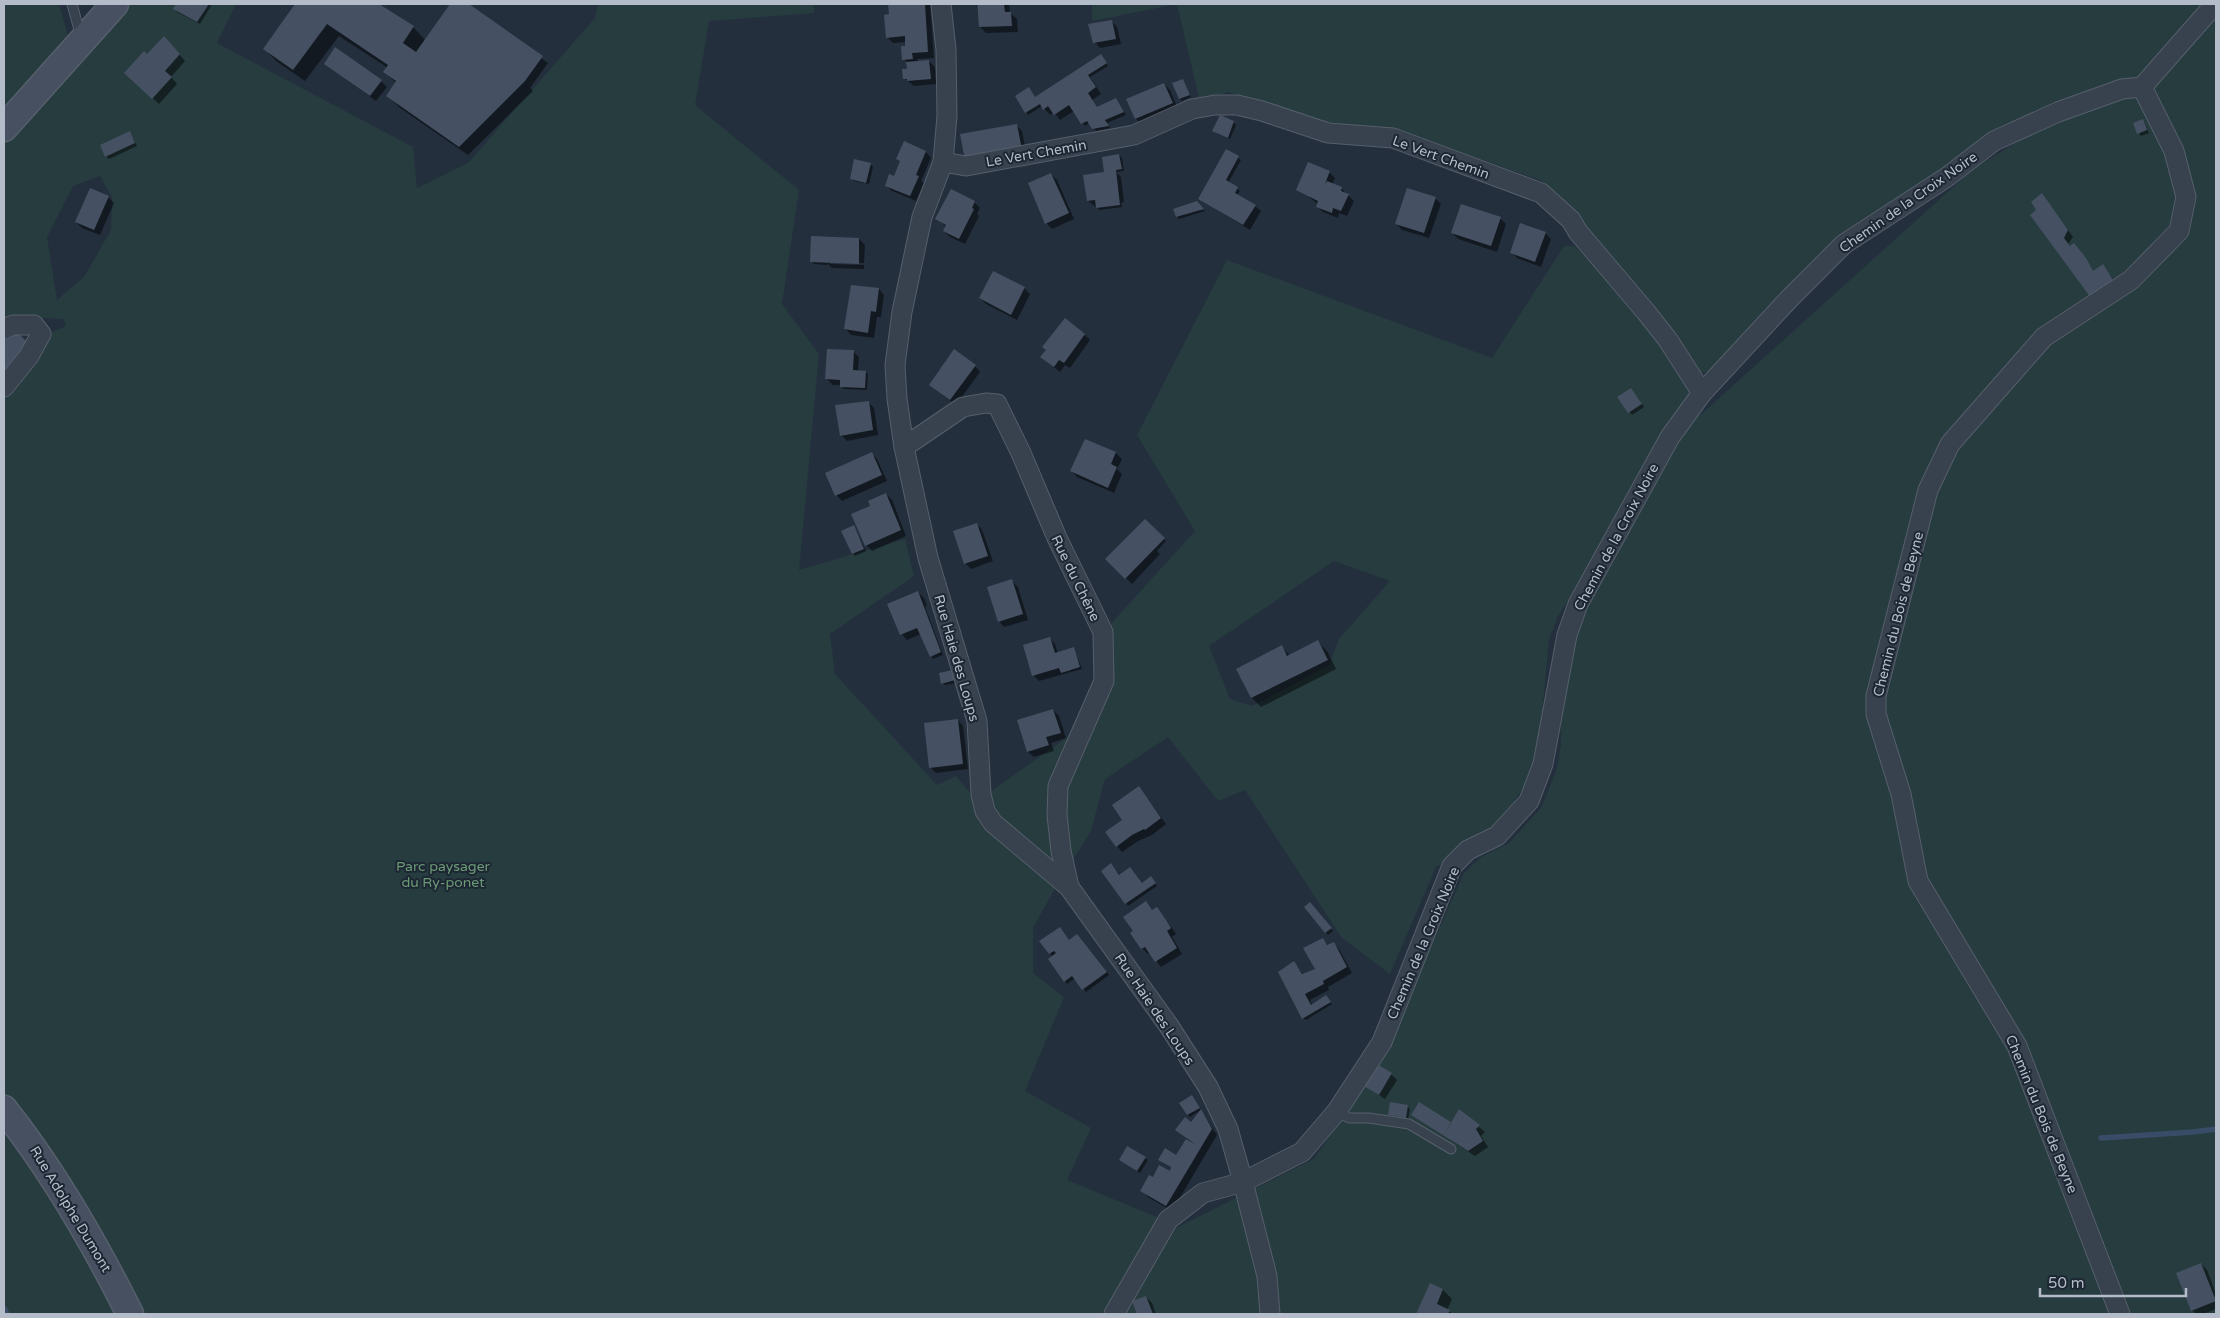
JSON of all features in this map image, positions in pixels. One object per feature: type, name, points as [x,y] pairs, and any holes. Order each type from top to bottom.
[{"type":"main road","points":[[4,128],[115,4]]},
{"type":"main road","name":"Rue Adolphe Dumont","points":[[4,1109],[32,1144],[86,1230],[130,1314]]},
{"type":"street","points":[[2142,87],[2208,12],[2212,4]]},
{"type":"street","name":"Rue Haie des Loups","points":[[942,8],[946,50],[947,116],[943,162],[922,217],[902,312],[895,365],[896,399],[904,447],[928,558],[978,721],[981,794],[985,811],[993,823],[1069,887],[1169,1026],[1208,1088],[1228,1129],[1243,1182],[1267,1276],[1270,1314]]},
{"type":"street","name":"Chemin de la Croix Noire","points":[[1114,1314],[1168,1220],[1203,1193],[1243,1182],[1302,1152],[1337,1111],[1382,1042],[1452,866],[1468,850],[1497,836],[1529,801],[1543,764],[1567,634],[1578,604],[1670,437],[1702,393],[1788,299],[1844,244],[1947,177],[1994,141],[2058,112],[2122,89],[2142,87]]},
{"type":"street","name":"Chemin du Bois de Beyne","points":[[2120,1314],[2017,1046],[1918,880],[1902,794],[1876,714],[1876,696],[1928,490],[1950,444],[2044,337],[2131,280],[2179,230],[2186,197],[2174,150],[2142,87]]},
{"type":"street","name":"Le Vert Chemin","points":[[943,162],[966,166],[1134,135],[1192,110],[1215,105],[1237,105],[1262,111],[1328,133],[1392,138],[1541,193],[1571,220],[1578,232],[1646,312],[1668,340],[1702,393]]},
{"type":"street","points":[[4,329],[13,325],[34,325],[41,334],[28,356],[4,387]]},
{"type":"street","name":"Rue du Chêne","points":[[904,447],[963,407],[986,403],[997,404],[1021,453],[1057,538],[1103,632],[1104,681],[1058,786],[1057,815],[1061,851],[1069,887]]},
{"type":"lane","points":[[72,4],[82,41]]},
{"type":"lane","points":[[1337,1111],[1349,1118],[1370,1118],[1409,1124],[1451,1150]]},
{"type":"green space","points":[[4,4],[59,4],[68,36],[4,107]]},
{"type":"green space","name":"Parc paysager du Ry-ponet","points":[[122,4],[236,4],[217,43],[413,147],[417,188],[468,163],[595,18],[598,4],[814,4],[814,13],[709,21],[695,105],[799,190],[782,304],[819,354],[799,570],[905,539],[914,576],[830,634],[835,674],[937,785],[956,776],[977,801],[1072,734],[1105,679],[1108,627],[1195,531],[1137,435],[1227,260],[1492,358],[1564,246],[1575,246],[1656,334],[1690,392],[1643,471],[1602,547],[1558,616],[1549,640],[1540,735],[1536,756],[1525,785],[1500,823],[1436,867],[1390,974],[1342,938],[1245,790],[1218,801],[1168,737],[1105,779],[1091,831],[1033,928],[1033,973],[1064,997],[1025,1091],[1091,1128],[1067,1180],[1157,1217],[1156,1222],[1172,1230],[1314,1159],[1346,1112],[1388,1043],[1464,873],[1481,857],[1509,843],[1541,808],[1556,771],[1561,745],[1560,683],[1581,613],[1612,564],[1666,461],[1687,427],[1972,170],[2111,83],[2034,111],[1843,239],[1714,371],[1700,373],[1690,364],[1642,292],[1542,181],[1395,129],[1326,122],[1228,92],[1200,102],[1177,4],[2203,4],[2216,7],[2216,1314],[4,1314],[4,379],[48,334],[66,326],[63,319],[21,317],[4,321],[4,139]],"holes":[[[100,176],[112,197],[111,230],[84,277],[57,300],[47,237],[73,186]],[[1334,561],[1390,581],[1339,639],[1329,665],[1252,706],[1230,699],[1209,646]]]},
{"type":"green space","points":[[1092,4],[1177,4],[1092,21]]},
{"type":"building","points":[[176,4],[209,4],[197,22],[173,9]]},
{"type":"building","points":[[295,4],[379,4],[414,26],[403,43],[416,52],[450,4],[469,4],[543,56],[525,81],[459,147],[386,96],[396,81],[383,72],[388,65],[327,24],[293,70],[263,49]]},
{"type":"building","points":[[888,4],[925,4],[928,52],[912,53],[913,59],[902,60],[901,46],[905,46],[905,36],[886,38],[884,15],[889,14]]},
{"type":"building","points":[[977,4],[1004,4],[1005,12],[1011,12],[1012,26],[979,27]]},
{"type":"building","points":[[1112,20],[1116,39],[1093,43],[1088,24]]},
{"type":"building","points":[[164,36],[180,54],[165,71],[172,77],[152,99],[124,73],[144,51],[147,54]]},
{"type":"building","points":[[335,47],[382,80],[370,96],[324,64]]},
{"type":"building","points":[[1101,54],[1107,63],[1088,75],[1096,87],[1088,93],[1097,107],[1116,98],[1124,112],[1105,120],[1109,126],[1092,129],[1087,121],[1081,124],[1069,105],[1054,115],[1048,106],[1043,110],[1040,104],[1025,113],[1015,96],[1029,87],[1035,97]]},
{"type":"building","points":[[929,60],[931,79],[907,81],[907,79],[903,79],[902,69],[907,69],[906,62]]},
{"type":"building","points":[[1183,79],[1190,95],[1179,99],[1172,83]]},
{"type":"building","points":[[1164,83],[1173,103],[1135,119],[1126,99]]},
{"type":"building","points":[[1220,115],[1234,121],[1228,138],[1212,131]]},
{"type":"building","points":[[2143,119],[2147,130],[2137,134],[2133,123]]},
{"type":"building","points":[[1017,124],[1022,150],[965,160],[960,134]]},
{"type":"building","points":[[130,131],[135,143],[105,157],[100,145]]},
{"type":"building","points":[[904,141],[926,151],[916,175],[919,176],[910,196],[885,186],[889,174],[894,176],[900,161],[896,159]]},
{"type":"building","points":[[1226,149],[1239,156],[1226,180],[1238,187],[1235,193],[1256,205],[1243,225],[1198,199]]},
{"type":"building","points":[[1119,154],[1122,169],[1116,170],[1120,205],[1096,208],[1095,200],[1087,201],[1083,175],[1104,172],[1102,157]]},
{"type":"building","points":[[854,159],[871,163],[866,183],[850,179]]},
{"type":"building","points":[[1308,162],[1330,171],[1325,184],[1327,181],[1342,187],[1341,191],[1349,194],[1341,211],[1333,208],[1332,213],[1316,207],[1318,201],[1296,190]]},
{"type":"building","points":[[1051,173],[1069,213],[1045,224],[1028,183]]},
{"type":"building","points":[[90,188],[109,196],[94,230],[75,222]]},
{"type":"building","points":[[1407,188],[1436,197],[1424,233],[1395,224]]},
{"type":"building","points":[[951,189],[975,201],[972,208],[974,209],[959,239],[943,231],[946,225],[935,219]]},
{"type":"building","points":[[2042,193],[2068,230],[2064,238],[2070,246],[2074,243],[2086,258],[2093,271],[2103,264],[2116,285],[2091,298],[2030,215],[2036,210],[2031,202]]},
{"type":"building","points":[[1197,201],[1204,209],[1176,217],[1173,209]]},
{"type":"building","points":[[1461,204],[1501,217],[1491,246],[1451,233]]},
{"type":"building","points":[[1520,223],[1546,232],[1535,262],[1510,253]]},
{"type":"building","points":[[811,236],[859,238],[859,264],[810,262]]},
{"type":"building","points":[[993,271],[1025,287],[1011,315],[979,298]]},
{"type":"building","points":[[851,285],[879,288],[876,312],[871,311],[868,333],[844,329]]},
{"type":"building","points":[[1065,318],[1085,334],[1064,363],[1059,360],[1054,367],[1040,357],[1046,350],[1042,347]]},
{"type":"building","points":[[13,329],[29,343],[6,369],[4,367],[4,334]]},
{"type":"building","points":[[827,349],[854,350],[853,370],[866,371],[865,388],[840,387],[840,380],[825,379]]},
{"type":"building","points":[[954,349],[976,365],[950,400],[929,385]]},
{"type":"building","points":[[1631,388],[1642,404],[1628,413],[1617,397]]},
{"type":"building","points":[[869,401],[873,430],[840,436],[835,405]]},
{"type":"building","points":[[1085,439],[1116,452],[1111,464],[1117,467],[1108,488],[1070,471]]},
{"type":"building","points":[[872,452],[882,475],[835,496],[825,473]]},
{"type":"building","points":[[886,493],[901,530],[865,546],[851,514],[870,506],[868,501]]},
{"type":"building","points":[[1145,519],[1165,538],[1125,579],[1105,559]]},
{"type":"building","points":[[977,523],[988,556],[964,564],[953,531]]},
{"type":"building","points":[[854,525],[864,549],[852,554],[841,531]]},
{"type":"building","points":[[1012,579],[1023,614],[998,622],[987,587]]},
{"type":"building","points":[[918,591],[941,652],[930,657],[917,628],[900,635],[887,604]]},
{"type":"building","points":[[1050,637],[1055,653],[1074,647],[1080,667],[1061,673],[1059,668],[1032,676],[1023,645]]},
{"type":"building","points":[[1318,640],[1328,660],[1251,698],[1236,669],[1282,645],[1287,656]]},
{"type":"building","points":[[953,670],[955,680],[941,684],[939,673]]},
{"type":"building","points":[[1053,709],[1061,733],[1046,737],[1049,745],[1027,752],[1017,720]]},
{"type":"building","points":[[958,719],[963,764],[929,768],[924,723]]},
{"type":"building","points":[[1139,786],[1161,818],[1116,847],[1105,832],[1122,820],[1112,805]]},
{"type":"building","points":[[1111,863],[1119,875],[1130,867],[1142,883],[1151,876],[1156,883],[1125,904],[1101,871]]},
{"type":"building","points":[[1146,901],[1152,910],[1157,907],[1166,920],[1171,928],[1167,931],[1177,948],[1155,962],[1145,947],[1141,949],[1130,933],[1133,931],[1123,917]]},
{"type":"building","points":[[1310,902],[1332,928],[1325,933],[1304,907]]},
{"type":"building","points":[[1060,927],[1069,940],[1077,934],[1107,972],[1082,990],[1072,976],[1064,982],[1048,959],[1056,953],[1054,951],[1049,954],[1039,941]]},
{"type":"building","points":[[1323,938],[1327,945],[1334,942],[1347,967],[1323,981],[1324,984],[1305,994],[1311,1005],[1326,995],[1331,1002],[1302,1019],[1278,972],[1294,961],[1302,974],[1315,969],[1303,948]]},
{"type":"building","points":[[1377,1064],[1392,1073],[1379,1095],[1364,1086]]},
{"type":"building","points":[[1192,1095],[1200,1108],[1187,1115],[1179,1103]]},
{"type":"building","points":[[1390,1102],[1408,1105],[1406,1118],[1388,1115]]},
{"type":"building","points":[[1419,1102],[1451,1122],[1445,1133],[1459,1109],[1480,1125],[1476,1129],[1483,1141],[1468,1151],[1411,1115]]},
{"type":"building","points":[[1201,1109],[1212,1129],[1166,1206],[1140,1191],[1149,1175],[1153,1177],[1159,1165],[1170,1171],[1171,1167],[1158,1160],[1165,1148],[1176,1155],[1186,1139],[1195,1144],[1175,1130],[1185,1117],[1191,1122]]},
{"type":"building","points":[[1127,1146],[1146,1157],[1137,1171],[1119,1160]]},
{"type":"building","points":[[2201,1263],[2216,1301],[2191,1311],[2176,1273]]},
{"type":"building","points":[[1430,1283],[1443,1289],[1437,1304],[1450,1310],[1448,1314],[1416,1314]]},
{"type":"building","points":[[1146,1296],[1153,1314],[1137,1314],[1132,1301]]},
{"type":"waterway","points":[[2101,1138],[2216,1129]]},
{"type":"waterway","points":[[4,1308],[7,1314]]}]
